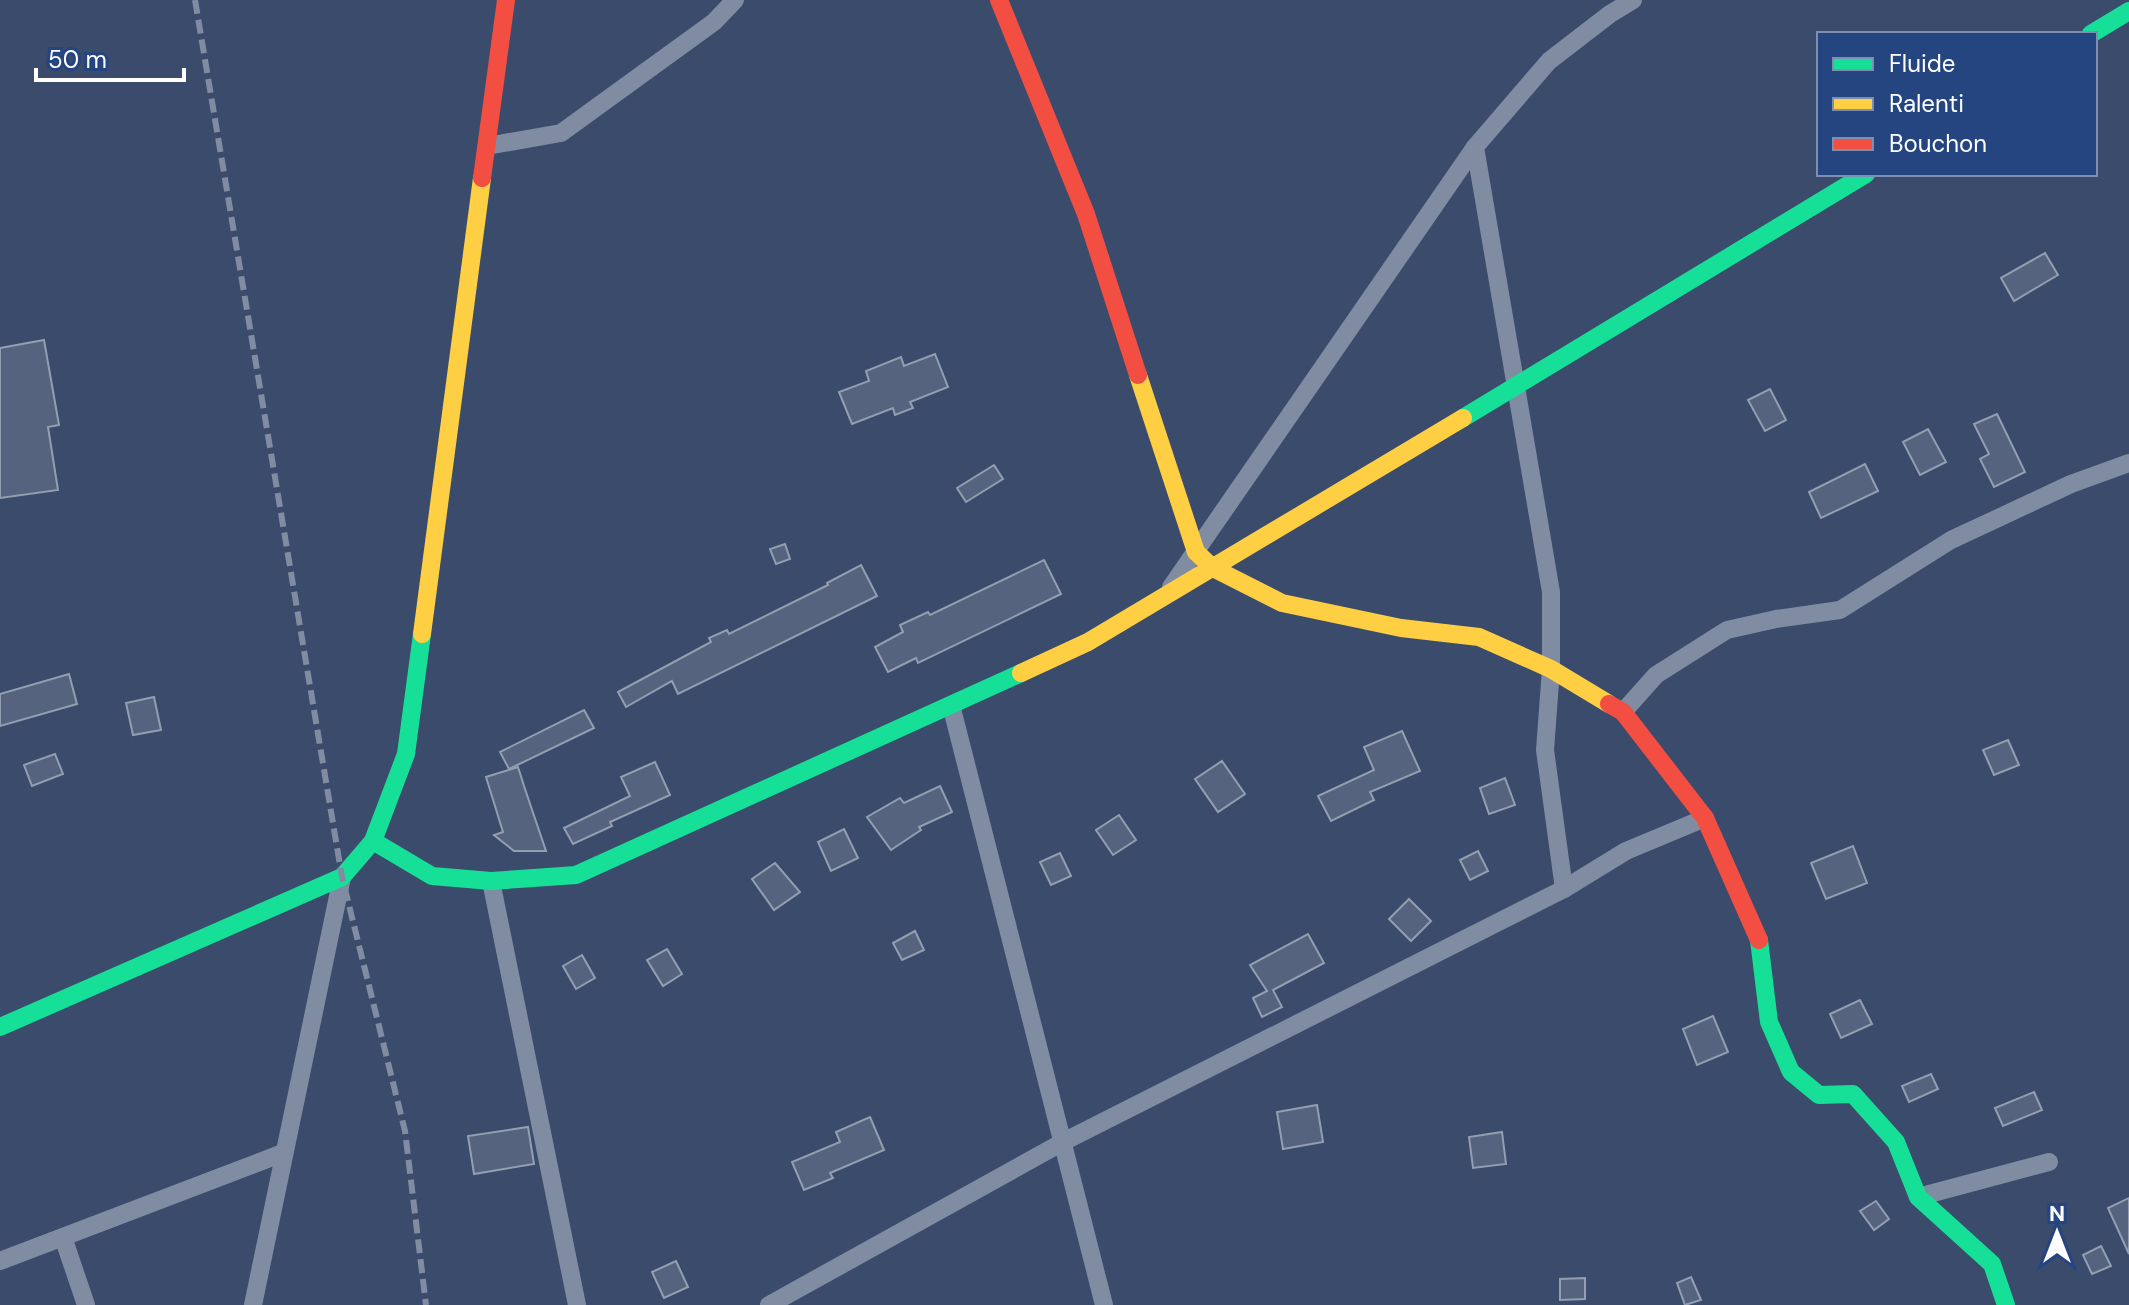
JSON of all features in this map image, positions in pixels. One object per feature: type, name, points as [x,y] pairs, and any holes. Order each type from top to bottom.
[{"type":"main road","points":[[0,1027],[342,877],[373,841],[406,754],[506,0]]},
{"type":"main road","points":[[999,0],[1086,214],[1196,552],[1213,568],[1282,603],[1401,628],[1479,637],[1551,669],[1623,712],[1705,818],[1758,933],[1769,1022],[1791,1072],[1819,1095],[1853,1094],[1896,1142],[1918,1197],[1992,1264],[2006,1305]]},
{"type":"main road","points":[[2094,32],[2129,11]]},
{"type":"main road","points":[[373,841],[432,876],[491,881],[576,875],[1088,642],[1863,176]]},
{"type":"street","points":[[487,146],[561,133],[714,22],[735,0]]},
{"type":"street","points":[[1165,596],[1475,147],[1549,61],[1633,0]]},
{"type":"street","points":[[1475,147],[1551,592],[1551,669],[1545,750],[1564,889]]},
{"type":"street","points":[[1623,712],[1656,675],[1727,630],[1840,610],[1951,540],[2071,484],[2129,463]]},
{"type":"street","points":[[951,705],[1104,1305]]},
{"type":"street","points":[[769,1305],[1063,1142],[1564,889],[1626,851],[1705,818]]},
{"type":"street","points":[[253,1305],[342,877]]},
{"type":"street","points":[[491,881],[577,1305]]},
{"type":"street","points":[[0,1261],[283,1153]]},
{"type":"street","points":[[1918,1197],[2049,1162]]},
{"type":"street","points":[[63,1237],[86,1305]]},
{"type":"building","points":[[2045,253],[2058,275],[2014,301],[2001,278]]},
{"type":"building","points":[[44,340],[59,425],[48,427],[58,490],[0,498],[0,348]]},
{"type":"building","points":[[935,354],[948,387],[910,402],[913,408],[895,415],[893,408],[852,424],[839,392],[869,381],[866,371],[901,357],[904,366]]},
{"type":"building","points":[[1770,389],[1786,420],[1765,431],[1748,400]]},
{"type":"building","points":[[1997,414],[2025,472],[1994,487],[1980,459],[1989,454],[1974,424]]},
{"type":"building","points":[[1928,429],[1946,462],[1920,475],[1903,442]]},
{"type":"building","points":[[1865,464],[1878,491],[1821,518],[1809,492]]},
{"type":"building","points":[[994,465],[1003,479],[966,502],[957,488]]},
{"type":"building","points":[[785,544],[790,559],[776,564],[770,549]]},
{"type":"building","points":[[1044,560],[1061,594],[918,663],[916,658],[888,672],[875,647],[903,632],[900,625],[928,612],[930,615]]},
{"type":"building","points":[[861,565],[877,596],[678,694],[672,681],[626,707],[618,692],[711,642],[709,638],[727,630],[729,634],[828,585]]},
{"type":"building","points":[[69,674],[77,704],[0,726],[0,694]]},
{"type":"building","points":[[154,697],[161,730],[133,735],[126,703]]},
{"type":"building","points":[[584,710],[594,728],[509,769],[500,752]]},
{"type":"building","points":[[1402,731],[1420,771],[1370,792],[1374,800],[1331,821],[1318,796],[1374,770],[1364,747]]},
{"type":"building","points":[[2008,740],[2019,765],[1994,775],[1983,750]]},
{"type":"building","points":[[55,754],[63,774],[32,786],[24,765]]},
{"type":"building","points":[[1222,761],[1245,794],[1218,812],[1195,779]]},
{"type":"building","points":[[655,762],[670,795],[610,822],[612,826],[573,844],[564,828],[630,796],[621,777]]},
{"type":"building","points":[[518,767],[546,851],[514,851],[494,835],[503,832],[486,777]]},
{"type":"building","points":[[1505,778],[1515,805],[1489,814],[1480,788]]},
{"type":"building","points":[[940,786],[952,812],[919,827],[921,830],[891,850],[867,817],[900,798],[904,803]]},
{"type":"building","points":[[1119,815],[1136,840],[1113,855],[1096,830]]},
{"type":"building","points":[[844,829],[858,858],[831,871],[818,842]]},
{"type":"building","points":[[1853,846],[1867,883],[1826,899],[1811,863]]},
{"type":"building","points":[[1478,851],[1488,871],[1470,880],[1460,860]]},
{"type":"building","points":[[1060,853],[1071,876],[1051,885],[1040,862]]},
{"type":"building","points":[[775,863],[800,892],[774,910],[752,879]]},
{"type":"building","points":[[1409,899],[1431,921],[1411,941],[1389,919]]},
{"type":"building","points":[[915,931],[924,950],[902,960],[893,943]]},
{"type":"building","points":[[1308,934],[1324,963],[1273,990],[1282,1007],[1262,1017],[1253,998],[1267,991],[1250,965]]},
{"type":"building","points":[[667,949],[682,974],[663,986],[647,960]]},
{"type":"building","points":[[582,955],[595,978],[576,989],[563,966]]},
{"type":"building","points":[[1860,1000],[1872,1024],[1841,1038],[1830,1014]]},
{"type":"building","points":[[1713,1016],[1728,1052],[1697,1065],[1683,1029]]},
{"type":"building","points":[[1931,1074],[1938,1089],[1909,1102],[1902,1086]]},
{"type":"building","points":[[2034,1092],[2042,1110],[2003,1126],[1995,1108]]},
{"type":"building","points":[[1317,1105],[1323,1142],[1283,1149],[1277,1112]]},
{"type":"building","points":[[870,1117],[884,1150],[830,1173],[833,1178],[804,1190],[792,1162],[840,1142],[836,1132]]},
{"type":"building","points":[[528,1127],[534,1164],[474,1174],[468,1136]]},
{"type":"building","points":[[1502,1132],[1506,1164],[1473,1168],[1469,1137]]},
{"type":"building","points":[[2129,1198],[2129,1254],[2108,1208]]},
{"type":"building","points":[[1876,1201],[1889,1219],[1874,1230],[1860,1211]]},
{"type":"building","points":[[2101,1246],[2111,1266],[2092,1274],[2083,1255]]},
{"type":"building","points":[[676,1261],[688,1287],[664,1298],[652,1272]]},
{"type":"building","points":[[1691,1277],[1701,1300],[1685,1305],[1677,1283]]},
{"type":"building","points":[[1585,1278],[1585,1299],[1560,1300],[1560,1279]]},
{"type":"railway","points":[[195,0],[342,877],[405,1131],[426,1305]]},
{"type":"traffic: fast","points":[[2094,32],[2129,11]]},
{"type":"traffic: fast","points":[[1463,418],[1863,176]]},
{"type":"traffic: fast","points":[[0,1027],[342,877],[373,841],[406,754],[422,634]]},
{"type":"traffic: fast","points":[[373,841],[432,876],[491,881],[576,875],[1021,673]]},
{"type":"traffic: fast","points":[[1759,940],[1769,1022],[1791,1072],[1819,1095],[1853,1094],[1896,1142],[1918,1197],[1992,1264],[2006,1305]]},
{"type":"traffic: slow","points":[[422,634],[482,178]]},
{"type":"traffic: slow","points":[[1138,375],[1196,552],[1213,568],[1282,603],[1401,628],[1479,637],[1551,669],[1609,704]]},
{"type":"traffic: slow","points":[[1021,673],[1088,642],[1463,418]]},
{"type":"traffic: jam","points":[[482,178],[506,0]]},
{"type":"traffic: jam","points":[[999,0],[1086,214],[1138,375]]},
{"type":"traffic: jam","points":[[1609,704],[1623,712],[1705,818],[1759,940]]}]
